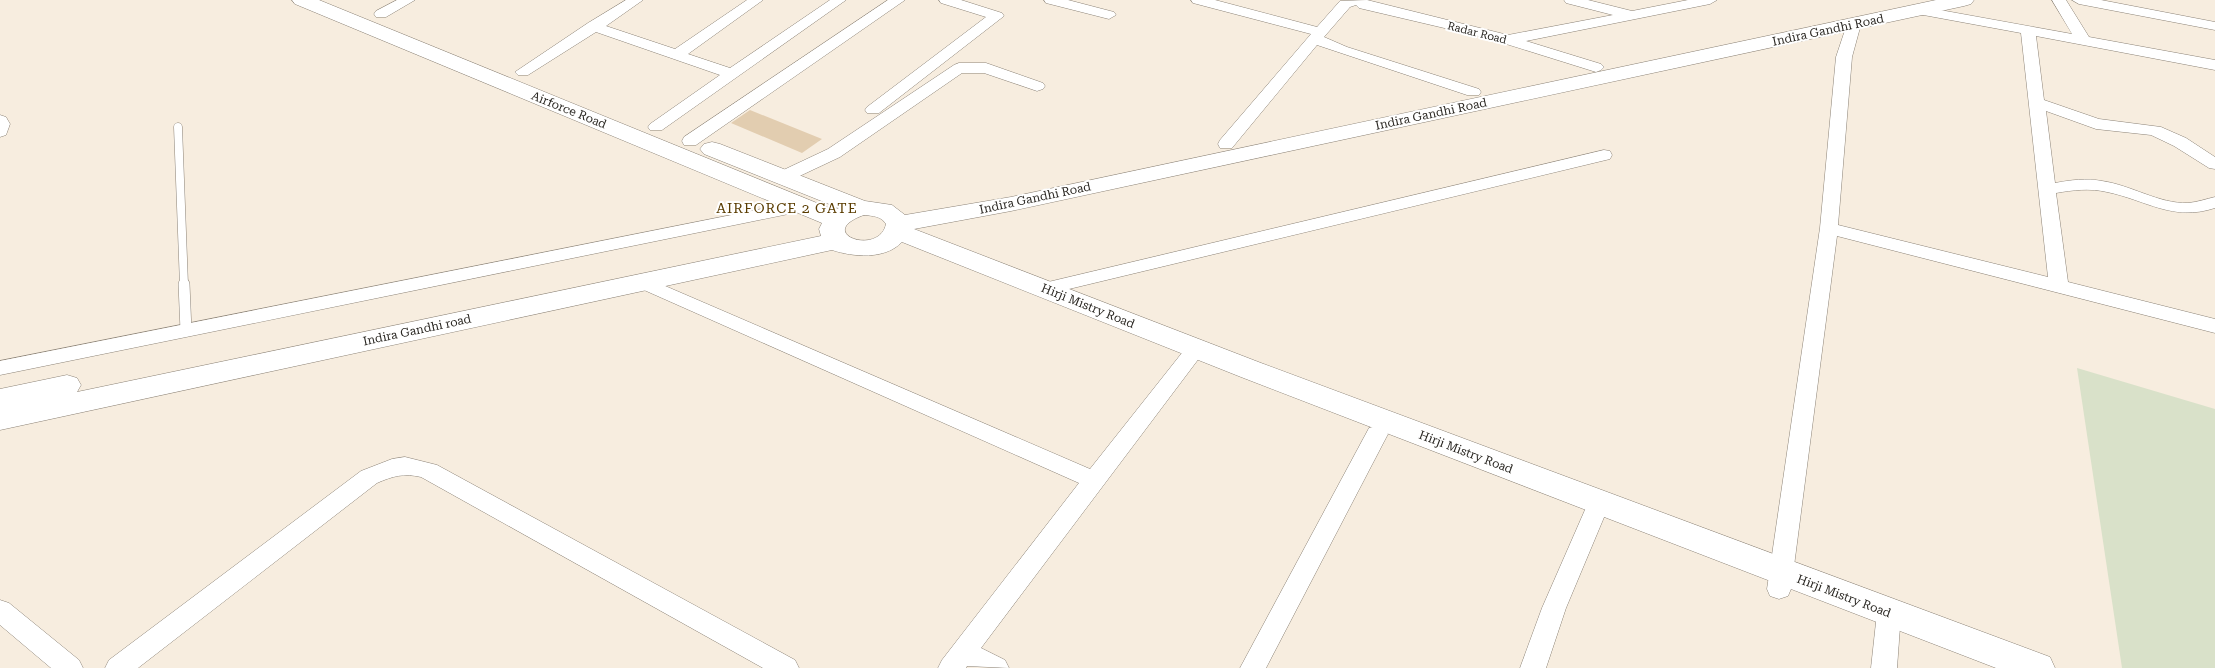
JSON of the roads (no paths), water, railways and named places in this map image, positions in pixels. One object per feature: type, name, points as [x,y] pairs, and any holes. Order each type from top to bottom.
[{"type":"main road","name":"Airforce Road","points":[[302,0],[802,206],[834,229],[842,246],[864,249],[885,223],[783,177],[690,141],[381,14],[342,0]]},
{"type":"main road","name":"Indira Gandhi Road","points":[[885,223],[1012,204],[1917,5],[1964,0]]},
{"type":"main road","name":"Indira Gandhi Road","points":[[885,223],[1226,144],[1596,67],[1847,20],[1892,5],[1917,5]]},
{"type":"main road","points":[[834,229],[843,214],[885,223]]},
{"type":"main road","name":"Hirji Mistry Road","points":[[885,223],[1044,289],[1192,355],[1888,622],[2037,668]]},
{"type":"main road","name":"Hirji Mistry Road","points":[[885,223],[1377,434],[1596,510]]},
{"type":"main road","name":"Indira Gandhi road","points":[[0,418],[642,282],[834,229]]},
{"type":"main road","name":"Indira Gandhi road","points":[[0,399],[784,234],[834,229]]},
{"type":"main road","name":"Hirji Mistry Road","points":[[1888,622],[1984,668]]},
{"type":"street","points":[[381,14],[408,0]]},
{"type":"street","points":[[523,72],[636,0]]},
{"type":"street","points":[[676,55],[756,0]]},
{"type":"street","points":[[656,126],[839,0]]},
{"type":"street","points":[[690,141],[898,0]]},
{"type":"street","points":[[783,177],[997,16],[946,0]]},
{"type":"street","points":[[1051,0],[1109,15]]},
{"type":"street","points":[[1198,0],[1318,35],[1342,50],[1473,92]]},
{"type":"street","name":"Radar Road","points":[[1328,0],[1353,1],[1508,40],[1596,67]]},
{"type":"street","points":[[1571,0],[1632,16]]},
{"type":"street","points":[[1508,40],[1632,16],[1665,5],[1710,0]]},
{"type":"street","points":[[2059,0],[2084,41]]},
{"type":"street","points":[[2079,0],[2215,26]]},
{"type":"street","points":[[1226,144],[1318,35],[1353,1]]},
{"type":"street","points":[[1917,5],[2028,30],[2215,65]]},
{"type":"street","points":[[1781,581],[1829,228],[1847,20]]},
{"type":"street","points":[[593,26],[732,74]]},
{"type":"street","points":[[2028,30],[2059,286]]},
{"type":"street","points":[[783,177],[834,153],[959,68],[986,68],[1037,86]]},
{"type":"street","points":[[2036,102],[2096,124],[2155,130],[2180,142],[2215,164]]},
{"type":"street","points":[[0,120],[2,124],[0,132]]},
{"type":"street","points":[[1044,289],[1604,155]]},
{"type":"street","points":[[2047,189],[2092,184],[2109,187],[2171,208],[2186,209],[2207,206],[2215,202]]},
{"type":"street","points":[[0,368],[802,206]]},
{"type":"street","points":[[1829,228],[2215,326]]},
{"type":"street","points":[[642,282],[1094,480]]},
{"type":"street","points":[[996,668],[957,660],[1192,355]]},
{"type":"street","points":[[1252,668],[1377,434]]},
{"type":"street","points":[[118,668],[368,478],[392,466],[408,464],[430,471],[786,668]]},
{"type":"street","points":[[1532,668],[1554,608],[1596,510]]},
{"type":"street","points":[[0,610],[70,668]]},
{"type":"street","points":[[1884,668],[1888,622]]},
{"type":"lane","points":[[178,127],[186,331]]},
{"type":"district","name":"AIRFORCE 2 GATE","points":[[787,208]]}]
